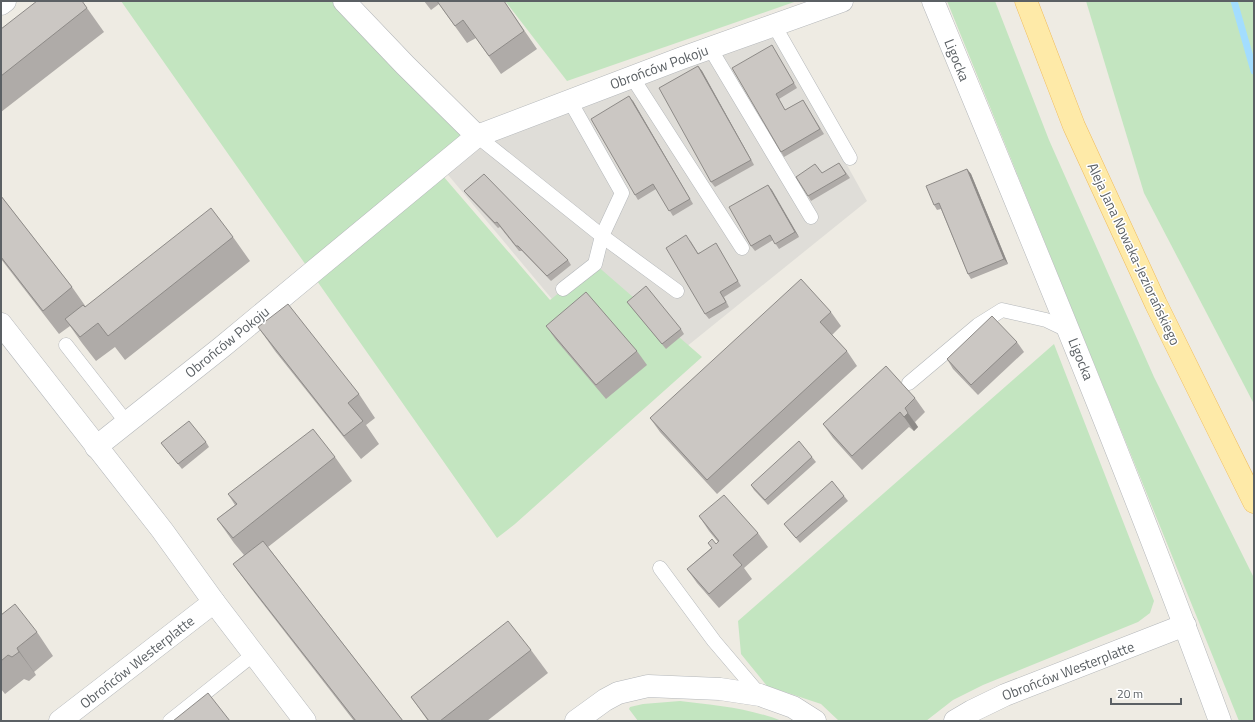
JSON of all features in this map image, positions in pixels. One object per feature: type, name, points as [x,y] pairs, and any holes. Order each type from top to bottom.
[{"type":"main road","name":"Aleja Jana Nowaka-Jeziorańskiego","points":[[1026,1],[1071,118],[1084,147],[1156,304],[1254,502]]},
{"type":"street","points":[[1,4],[5,1]]},
{"type":"street","points":[[344,1],[405,66],[477,136]]},
{"type":"street","name":"Obrońców Pokoju","points":[[96,447],[222,347],[477,136],[710,48],[842,1]]},
{"type":"street","name":"Ligocka","points":[[933,1],[1069,331],[1185,625],[1220,721]]},
{"type":"street","points":[[1,324],[162,530],[214,602],[306,721]]},
{"type":"street","name":"Obrońców Westerplatte","points":[[60,721],[214,602]]},
{"type":"street","name":"Obrońców Westerplatte","points":[[954,721],[972,710],[1005,695],[1185,625]]},
{"type":"street","points":[[576,721],[605,700],[618,693],[648,686],[720,689],[760,695],[793,707],[815,721]]},
{"type":"lane","points":[[774,26],[850,158]]},
{"type":"lane","points":[[710,48],[811,217]]},
{"type":"lane","points":[[632,77],[742,248]]},
{"type":"lane","points":[[563,289],[594,264],[602,236],[622,193],[570,101]]},
{"type":"lane","points":[[477,136],[602,236],[677,291]]},
{"type":"lane","points":[[909,383],[978,325],[1002,310],[1046,320],[1069,331]]},
{"type":"lane","points":[[66,345],[127,423]]},
{"type":"lane","points":[[660,568],[714,641],[760,695]]},
{"type":"lane","points":[[170,721],[254,654]]},
{"type":"shaded area","points":[[772,30],[867,201],[665,364],[562,311],[444,170],[475,143]]},
{"type":"green space","points":[[121,1],[344,1],[477,136],[437,169],[550,300],[595,264],[702,357],[515,524],[497,538]]},
{"type":"green space","points":[[505,1],[797,1],[567,81]]},
{"type":"green space","points":[[947,1],[995,1],[1049,140],[1154,377],[1254,578],[1254,721],[1239,721]]},
{"type":"green space","points":[[1086,1],[1254,1],[1254,404],[1144,193]]},
{"type":"green space","points":[[1054,344],[1154,601],[1150,613],[1138,622],[983,685],[953,700],[926,721],[839,721],[821,704],[767,686],[741,654],[738,621]]},
{"type":"green space","points":[[680,701],[744,710],[782,721],[638,721],[629,709],[630,707],[643,704]]},
{"type":"building","points":[[37,1],[82,1],[87,8],[1,76],[1,29]]},
{"type":"building","points":[[437,1],[504,1],[524,31],[489,56],[463,20],[455,26]]},
{"type":"building","points":[[772,45],[794,83],[776,94],[785,110],[803,100],[820,129],[781,152],[732,68]]},
{"type":"building","points":[[698,66],[751,160],[711,182],[659,88]]},
{"type":"building","points":[[629,96],[690,199],[669,211],[653,184],[635,195],[591,119]]},
{"type":"building","points":[[839,163],[846,174],[808,196],[796,177],[815,164],[822,173]]},
{"type":"building","points":[[967,169],[1004,259],[968,274],[939,203],[934,205],[926,186]]},
{"type":"building","points":[[484,174],[568,260],[547,276],[518,246],[516,246],[497,222],[495,223],[464,191]]},
{"type":"building","points":[[768,185],[795,232],[775,244],[770,235],[751,246],[729,207]]},
{"type":"building","points":[[1,196],[72,287],[43,311],[1,257]]},
{"type":"building","points":[[211,208],[233,237],[108,336],[98,323],[80,337],[65,319],[83,305],[85,307]]},
{"type":"building","points":[[686,235],[698,254],[716,243],[738,281],[720,292],[726,302],[705,314],[666,248]]},
{"type":"building","points":[[801,279],[831,312],[820,322],[847,351],[707,480],[650,418]]},
{"type":"building","points":[[646,286],[681,329],[662,344],[627,302]]},
{"type":"building","points":[[586,292],[637,351],[596,385],[546,326]]},
{"type":"building","points":[[288,304],[359,394],[348,403],[363,421],[344,436],[258,327]]},
{"type":"building","points":[[992,316],[1017,342],[971,385],[947,359]]},
{"type":"building","points":[[886,366],[915,398],[905,408],[908,413],[904,417],[900,412],[852,456],[823,424]]},
{"type":"building","points":[[189,421],[206,442],[178,464],[161,443]]},
{"type":"building","points":[[313,429],[335,457],[233,538],[217,519],[237,504],[228,494]]},
{"type":"building","points":[[799,441],[812,457],[765,500],[751,485]]},
{"type":"building","points":[[832,481],[844,496],[796,538],[784,524]]},
{"type":"building","points":[[724,495],[758,533],[733,555],[742,565],[709,594],[687,569],[712,548],[708,543],[712,539],[716,544],[719,541],[699,516]]},
{"type":"building","points":[[263,541],[403,721],[356,721],[233,564]]},
{"type":"building","points":[[15,604],[37,632],[17,648],[19,652],[12,657],[8,655],[1,661],[1,615]]},
{"type":"building","points":[[508,621],[531,650],[440,721],[429,721],[411,697]]},
{"type":"building","points":[[208,693],[230,721],[173,721]]},
{"type":"waterway","points":[[1234,1],[1254,71]]}]
